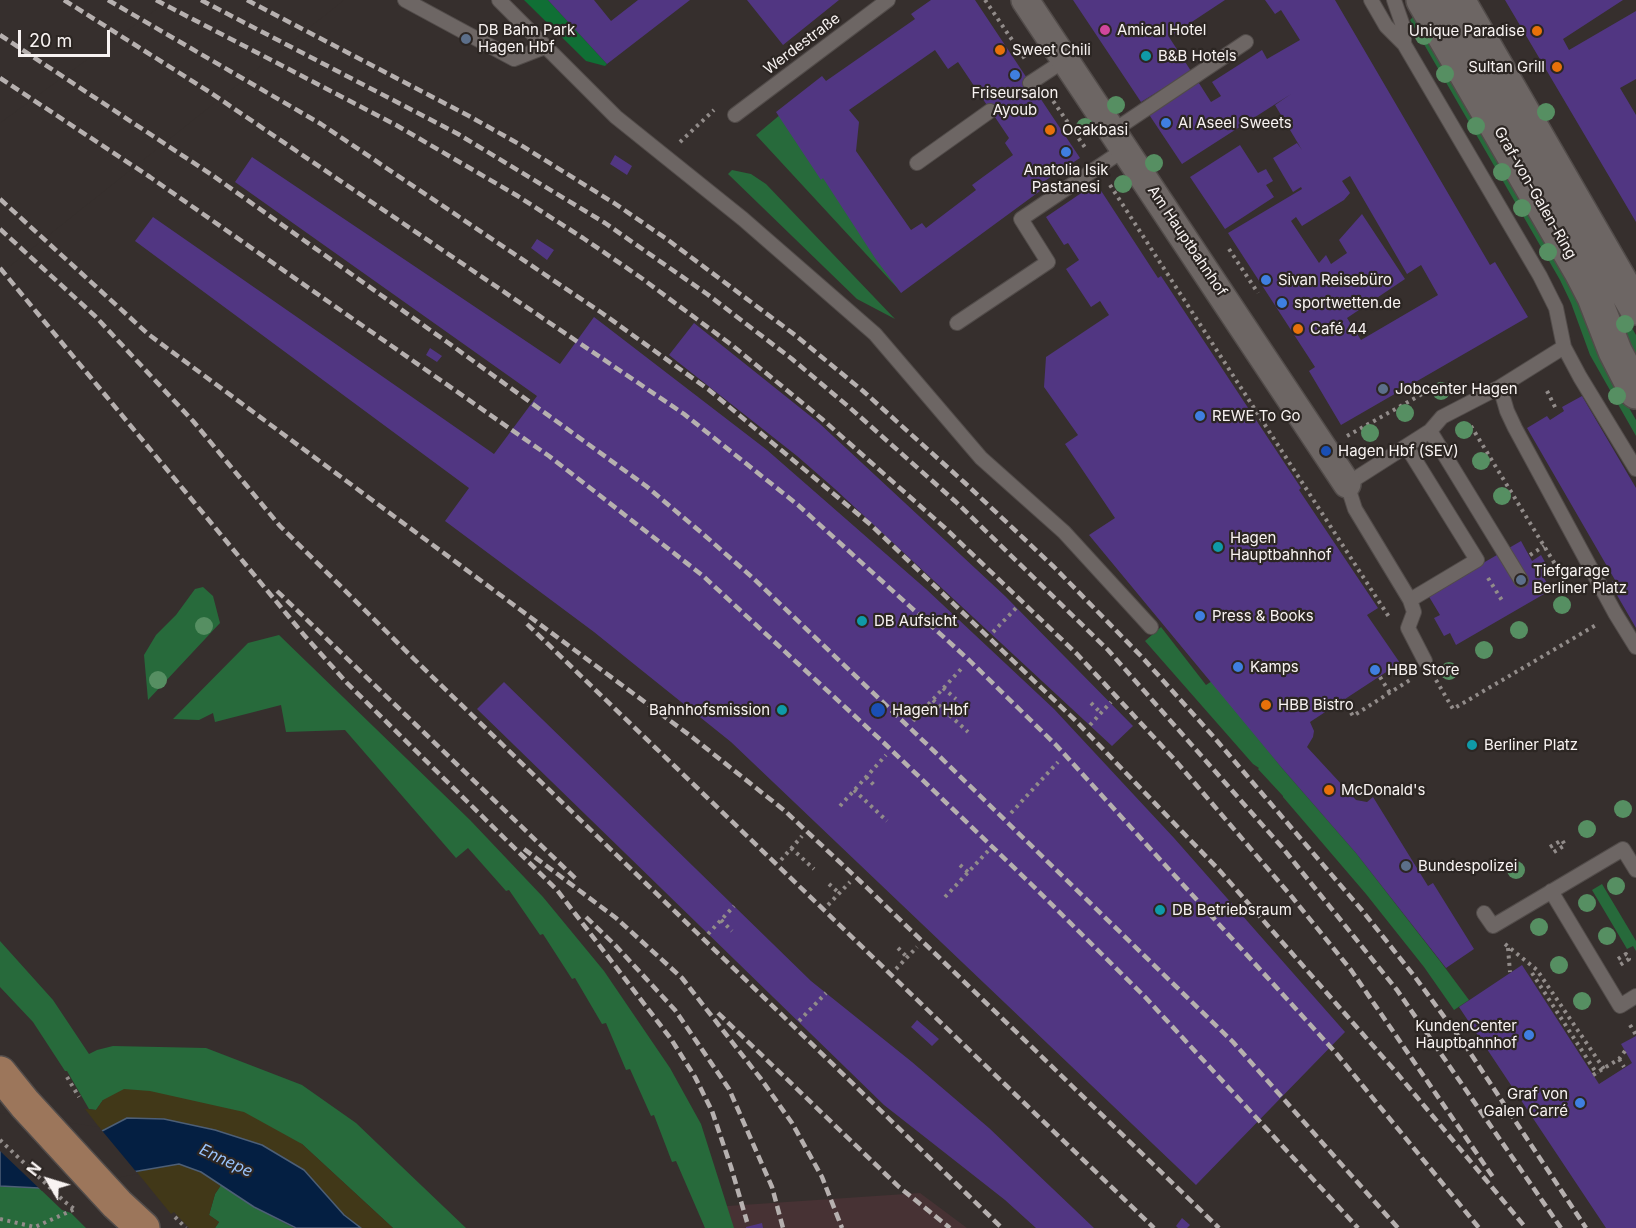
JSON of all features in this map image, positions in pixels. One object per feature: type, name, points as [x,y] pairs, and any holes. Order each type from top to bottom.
[{"type":"main road","points":[[0,1073],[25,1104],[117,1204],[143,1228]]},
{"type":"street","name":"Am Hauptbahnhof","points":[[1025,0],[1347,484]]},
{"type":"street","name":"Graf-von-Galen-Ring","points":[[1424,0],[1581,272],[1594,297],[1615,351],[1636,392]]},
{"type":"street","name":"Graf-von-Galen-Ring","points":[[1458,0],[1632,291]]},
{"type":"lane","points":[[405,0],[514,59],[544,47]]},
{"type":"lane","points":[[499,0],[616,117],[743,219],[875,334],[981,458],[1064,532],[1150,627]]},
{"type":"lane","name":"Werdestraße","points":[[735,115],[888,0]]},
{"type":"lane","points":[[1371,0],[1386,26],[1404,44],[1540,276],[1556,309],[1564,347],[1636,470]]},
{"type":"lane","points":[[1394,0],[1404,29],[1404,44]]},
{"type":"lane","points":[[957,323],[1048,262],[1021,219],[1098,167],[1119,140],[1246,42]]},
{"type":"lane","points":[[1034,81],[1065,60]]},
{"type":"lane","points":[[917,163],[990,111]]},
{"type":"lane","points":[[1422,668],[1408,628],[1414,612],[1410,600],[1354,509],[1347,484],[1430,432],[1442,417],[1500,387],[1564,347]]},
{"type":"lane","points":[[1500,387],[1515,428],[1636,647]]},
{"type":"lane","points":[[1430,432],[1521,580]]},
{"type":"lane","points":[[1407,447],[1477,560],[1410,600]]},
{"type":"lane","points":[[1484,913],[1493,926],[1623,849],[1636,870]]},
{"type":"lane","points":[[1551,891],[1620,1006],[1636,996]]},
{"type":"path","points":[[985,0],[1034,81],[1098,167],[1315,497],[1390,618],[1408,628]]},
{"type":"path","points":[[664,157],[720,103]]},
{"type":"path","points":[[1346,436],[1442,383],[1449,386],[1459,408],[1558,569]]},
{"type":"path","points":[[1547,390],[1556,409]]},
{"type":"path","points":[[993,632],[1017,607]]},
{"type":"path","points":[[1004,621],[1010,627]]},
{"type":"path","points":[[1435,678],[1453,709],[1598,623]]},
{"type":"path","points":[[913,721],[962,668]]},
{"type":"path","points":[[1343,700],[1353,716],[1390,693],[1422,668]]},
{"type":"path","points":[[1380,676],[1390,693]]},
{"type":"path","points":[[944,688],[956,699]]},
{"type":"path","points":[[933,700],[968,732]]},
{"type":"path","points":[[1090,725],[1111,702]]},
{"type":"path","points":[[1091,703],[1101,713]]},
{"type":"path","points":[[840,806],[886,755]]},
{"type":"path","points":[[1011,813],[1058,762]]},
{"type":"path","points":[[1037,775],[1042,779]]},
{"type":"path","points":[[866,777],[874,785]]},
{"type":"path","points":[[854,790],[887,821]]},
{"type":"path","points":[[781,860],[802,836]]},
{"type":"path","points":[[1550,847],[1562,840],[1565,845],[1551,854]]},
{"type":"path","points":[[791,848],[814,869]]},
{"type":"path","points":[[945,897],[988,851]]},
{"type":"path","points":[[960,865],[968,872]]},
{"type":"path","points":[[828,905],[850,882]]},
{"type":"path","points":[[829,884],[839,893]]},
{"type":"path","points":[[708,934],[734,906]]},
{"type":"path","points":[[721,920],[732,931]]},
{"type":"path","points":[[1493,926],[1508,948],[1537,969],[1604,1070]]},
{"type":"path","points":[[896,969],[917,947]]},
{"type":"path","points":[[898,948],[907,957]]},
{"type":"path","points":[[1508,948],[1510,972]]},
{"type":"path","points":[[1615,961],[1626,954],[1629,959],[1616,967]]},
{"type":"path","points":[[1537,969],[1530,974],[1595,1075],[1620,1059],[1625,1052]]},
{"type":"path","points":[[799,1021],[826,993]]},
{"type":"path","points":[[1629,1023],[1636,1035]]},
{"type":"path","points":[[1620,1059],[1624,1068]]},
{"type":"path","points":[[67,1077],[79,1097]]},
{"type":"path","points":[[0,1140],[65,1202]]},
{"type":"path","points":[[0,1219],[35,1227],[75,1209]]},
{"type":"path","points":[[175,1217],[186,1228]]},
{"type":"shaded area","points":[[920,1193],[967,1228],[705,1228],[698,1208]]},
{"type":"green space","points":[[524,0],[548,0],[607,64],[605,66],[586,61]]},
{"type":"green space","points":[[1414,16],[1581,305],[1604,365],[1636,420],[1636,436],[1590,355],[1560,280],[1410,20]]},
{"type":"green space","points":[[781,114],[901,292],[756,135]]},
{"type":"green space","points":[[732,170],[751,174],[766,184],[895,319],[857,299],[728,174]]},
{"type":"green space","points":[[1617,302],[1636,335],[1636,363],[1613,305]]},
{"type":"green space","points":[[203,587],[213,596],[220,623],[148,700],[144,655],[156,635],[176,615],[195,589]]},
{"type":"green space","points":[[1161,627],[1206,685],[1212,681],[1282,768],[1356,853],[1469,1000],[1454,1010],[1424,967],[1366,894],[1259,768],[1145,641]]},
{"type":"green space","points":[[279,635],[470,820],[543,897],[604,971],[670,1068],[701,1124],[734,1228],[705,1228],[676,1161],[672,1162],[654,1115],[651,1116],[630,1069],[626,1070],[606,1023],[602,1024],[575,978],[572,979],[543,934],[540,935],[509,890],[506,891],[468,848],[456,858],[345,730],[286,732],[281,705],[215,722],[213,713],[199,720],[173,719],[248,643]]},
{"type":"green space","points":[[1602,884],[1636,941],[1636,951],[1633,946],[1627,949],[1592,890]]},
{"type":"green space","points":[[0,941],[53,1000],[89,1054],[113,1046],[206,1048],[302,1085],[356,1123],[466,1228],[393,1228],[302,1144],[103,1100],[96,1110],[89,1109],[67,1071],[33,1022],[0,987]]},
{"type":"green space","points":[[221,1185],[254,1207],[294,1228],[215,1228],[219,1222],[209,1215],[215,1194]]},
{"type":"green space","points":[[0,1186],[39,1188],[62,1210],[71,1213],[86,1228],[0,1228]]},
{"type":"sand","points":[[124,1089],[150,1091],[244,1112],[302,1144],[393,1228],[361,1228],[344,1215],[304,1170],[262,1145],[215,1130],[127,1118],[102,1131],[85,1109],[96,1110],[103,1100]]},
{"type":"sand","points":[[179,1164],[201,1172],[221,1185],[215,1194],[209,1215],[219,1222],[215,1228],[189,1228],[174,1212],[171,1214],[136,1171]]},
{"type":"water","name":"Ennepe","points":[[0,1116],[102,1131],[127,1118],[164,1119],[215,1130],[262,1145],[304,1170],[344,1215],[361,1228],[296,1228],[254,1207],[201,1172],[179,1164],[39,1188],[0,1186]]},
{"type":"pier","points":[[169,0],[344,0],[0,274],[0,123]]},
{"type":"pier","points":[[0,1113],[99,1127],[138,1174],[42,1191],[0,1151]]},
{"type":"building","points":[[548,0],[594,0],[611,21],[638,0],[690,0],[607,64]]},
{"type":"building","points":[[747,0],[839,0],[783,45]]},
{"type":"building","points":[[931,0],[975,0],[1080,158],[1037,186],[1040,191],[901,293],[776,112],[822,76],[826,81],[915,19],[911,14]],"holes":[[[935,50],[948,69],[958,62],[1009,138],[1005,143],[1013,155],[972,185],[976,190],[926,228],[922,223],[911,230],[856,151],[859,122],[849,110]]]},
{"type":"building","name":"B&B Hotels","points":[[1073,0],[1225,0],[1169,37],[1191,71],[1141,102]]},
{"type":"building","points":[[1265,0],[1335,0],[1490,265],[1495,262],[1528,317],[1341,425],[1309,371],[1315,367],[1228,233],[1302,189],[1301,187],[1293,192],[1273,158],[1297,143],[1302,150],[1275,105],[1291,94],[1182,164],[1148,113],[1197,80],[1211,102],[1221,96],[1212,82],[1262,50],[1267,59],[1300,40],[1281,10],[1275,14]],"holes":[[[1350,176],[1407,274],[1421,265],[1438,295],[1361,340],[1347,318],[1405,279],[1362,214],[1339,240],[1347,253],[1331,264],[1326,255],[1319,263],[1291,221],[1296,217],[1302,226],[1344,200],[1350,193],[1342,181]]]},
{"type":"building","points":[[1505,0],[1623,0],[1563,39],[1569,50],[1636,11],[1636,79],[1620,88],[1636,115],[1636,222]]},
{"type":"building","points":[[1240,145],[1258,173],[1266,169],[1273,181],[1266,185],[1274,197],[1225,229],[1190,177]]},
{"type":"building","points":[[615,155],[632,166],[627,175],[610,164]]},
{"type":"building","points":[[252,157],[560,364],[594,317],[767,450],[926,589],[1054,709],[1174,838],[1345,1032],[1196,1185],[731,742],[594,632],[445,521],[469,488],[135,241],[153,217],[494,454],[537,396],[235,182]]},
{"type":"building","name":"Hagen Hauptbahnhof","points":[[1096,183],[1158,278],[1161,276],[1378,608],[1367,615],[1400,663],[1310,722],[1314,731],[1307,747],[1356,800],[1367,802],[1373,797],[1428,886],[1433,883],[1474,949],[1446,968],[1356,853],[1282,768],[1089,535],[1115,518],[1065,444],[1078,435],[1044,387],[1046,357],[1109,315],[1100,301],[1091,307],[1066,269],[1079,260],[1068,243],[1064,245],[1046,217]]},
{"type":"building","points":[[537,239],[554,250],[547,260],[531,248]]},
{"type":"building","points":[[694,323],[819,423],[1005,596],[1133,726],[1112,746],[835,489],[797,456],[669,355]]},
{"type":"building","points":[[430,348],[442,356],[437,362],[426,355]]},
{"type":"building","points":[[1582,396],[1636,488],[1636,628],[1610,583],[1615,580],[1527,428],[1547,416],[1550,420],[1564,411],[1562,407]]},
{"type":"building","points":[[1521,541],[1532,561],[1541,555],[1551,573],[1544,578],[1551,590],[1456,645],[1450,633],[1444,636],[1434,618],[1440,615],[1428,595]]},
{"type":"building","points":[[504,682],[811,981],[912,1062],[989,1128],[1094,1228],[1036,1228],[1005,1200],[884,1105],[477,709]]},
{"type":"building","name":"Graf von Galen Carré","points":[[1522,965],[1599,1084],[1632,1063],[1621,1044],[1636,1036],[1636,1228],[1606,1228],[1459,1007]]},
{"type":"building","points":[[917,1020],[939,1039],[932,1046],[911,1027]]},
{"type":"building","points":[[1182,1218],[1190,1225],[1187,1228],[1176,1226]]},
{"type":"building","points":[[762,1223],[763,1228],[746,1228],[746,1227]]},
{"type":"railway","points":[[64,0],[208,91],[684,414],[798,505],[969,660],[1056,745],[1336,1053],[1479,1228]]},
{"type":"railway","points":[[108,0],[321,124],[602,313],[709,390],[871,525],[1075,720],[1220,871],[1396,1072],[1526,1228]]},
{"type":"railway","points":[[156,0],[396,125],[516,195],[640,277],[733,346],[822,419],[945,528],[1077,654],[1174,759],[1351,970],[1495,1180]]},
{"type":"railway","points":[[201,0],[458,134],[605,223],[707,294],[792,359],[956,502],[1108,650],[1281,846],[1397,990],[1561,1228]]},
{"type":"railway","points":[[247,0],[469,116],[614,203],[668,240],[795,335],[863,391],[965,483],[1054,567],[1141,656],[1361,909],[1467,1048],[1586,1228]]},
{"type":"railway","points":[[0,35],[212,175],[646,486],[703,534],[753,578],[936,753],[1233,1042],[1398,1228]]},
{"type":"railway","points":[[0,78],[150,177],[549,456],[702,575],[884,743],[1146,998],[1358,1228]]},
{"type":"railway","points":[[0,199],[148,334],[692,737],[785,811],[1219,1228]]},
{"type":"railway","points":[[0,229],[95,316],[193,421],[280,526],[414,659],[1002,1228]]},
{"type":"railway","points":[[0,268],[304,635],[347,683],[557,890],[671,1039],[695,1077],[712,1111],[747,1222]]},
{"type":"railway","points":[[277,591],[577,880]]},
{"type":"railway","points":[[527,624],[1154,1228]]},
{"type":"railway","points":[[524,849],[616,918],[682,978],[761,1079],[792,1123],[822,1177],[842,1228]]},
{"type":"railway","points":[[586,917],[675,1010],[729,1089],[772,1187],[783,1228]]},
{"type":"railway","points":[[718,1013],[899,1187],[950,1228]]},
{"type":"place","name":"Amical Hotel","points":[[1105,30]]},
{"type":"place","name":"Unique Paradise","points":[[1537,31]]},
{"type":"place","name":"DB Bahn Park Hagen Hbf","points":[[466,39]]},
{"type":"place","name":"Sweet Chili","points":[[1000,50]]},
{"type":"place","name":"B&B Hotels","points":[[1146,56]]},
{"type":"place","name":"Sultan Grill","points":[[1557,67]]},
{"type":"place","name":"Friseursalon Ayoub","points":[[1015,75]]},
{"type":"place","name":"Al Aseel Sweets","points":[[1166,123]]},
{"type":"place","name":"Ocakbasi","points":[[1050,130]]},
{"type":"place","name":"Anatolia Isik Pastanesi","points":[[1066,152]]},
{"type":"place","name":"Sivan Reisebüro","points":[[1266,280]]},
{"type":"place","name":"sportwetten.de","points":[[1282,303]]},
{"type":"place","name":"Café 44","points":[[1298,329]]},
{"type":"place","name":"Jobcenter Hagen","points":[[1383,389]]},
{"type":"place","name":"REWE To Go","points":[[1200,416]]},
{"type":"place","name":"Hagen Hbf (SEV)","points":[[1326,451]]},
{"type":"place","name":"Hagen Hauptbahnhof","points":[[1218,547]]},
{"type":"place","name":"Tiefgarage Berliner Platz","points":[[1521,580]]},
{"type":"place","name":"Press & Books","points":[[1200,616]]},
{"type":"place","name":"DB Aufsicht","points":[[862,621]]},
{"type":"place","name":"Kamps","points":[[1238,667]]},
{"type":"place","name":"HBB Store","points":[[1375,670]]},
{"type":"place","name":"HBB Bistro","points":[[1266,705]]},
{"type":"place","name":"Bahnhofsmission","points":[[782,710]]},
{"type":"place","name":"Hagen Hbf","points":[[878,710]]},
{"type":"place","name":"Berliner Platz","points":[[1472,745]]},
{"type":"place","name":"McDonald's","points":[[1329,790]]},
{"type":"place","name":"Bundespolizei","points":[[1406,866]]},
{"type":"place","name":"DB Betriebsraum","points":[[1160,910]]},
{"type":"place","name":"KundenCenter Hauptbahnhof","points":[[1529,1035]]},
{"type":"place","name":"Graf von Galen Carré","points":[[1580,1103]]}]
